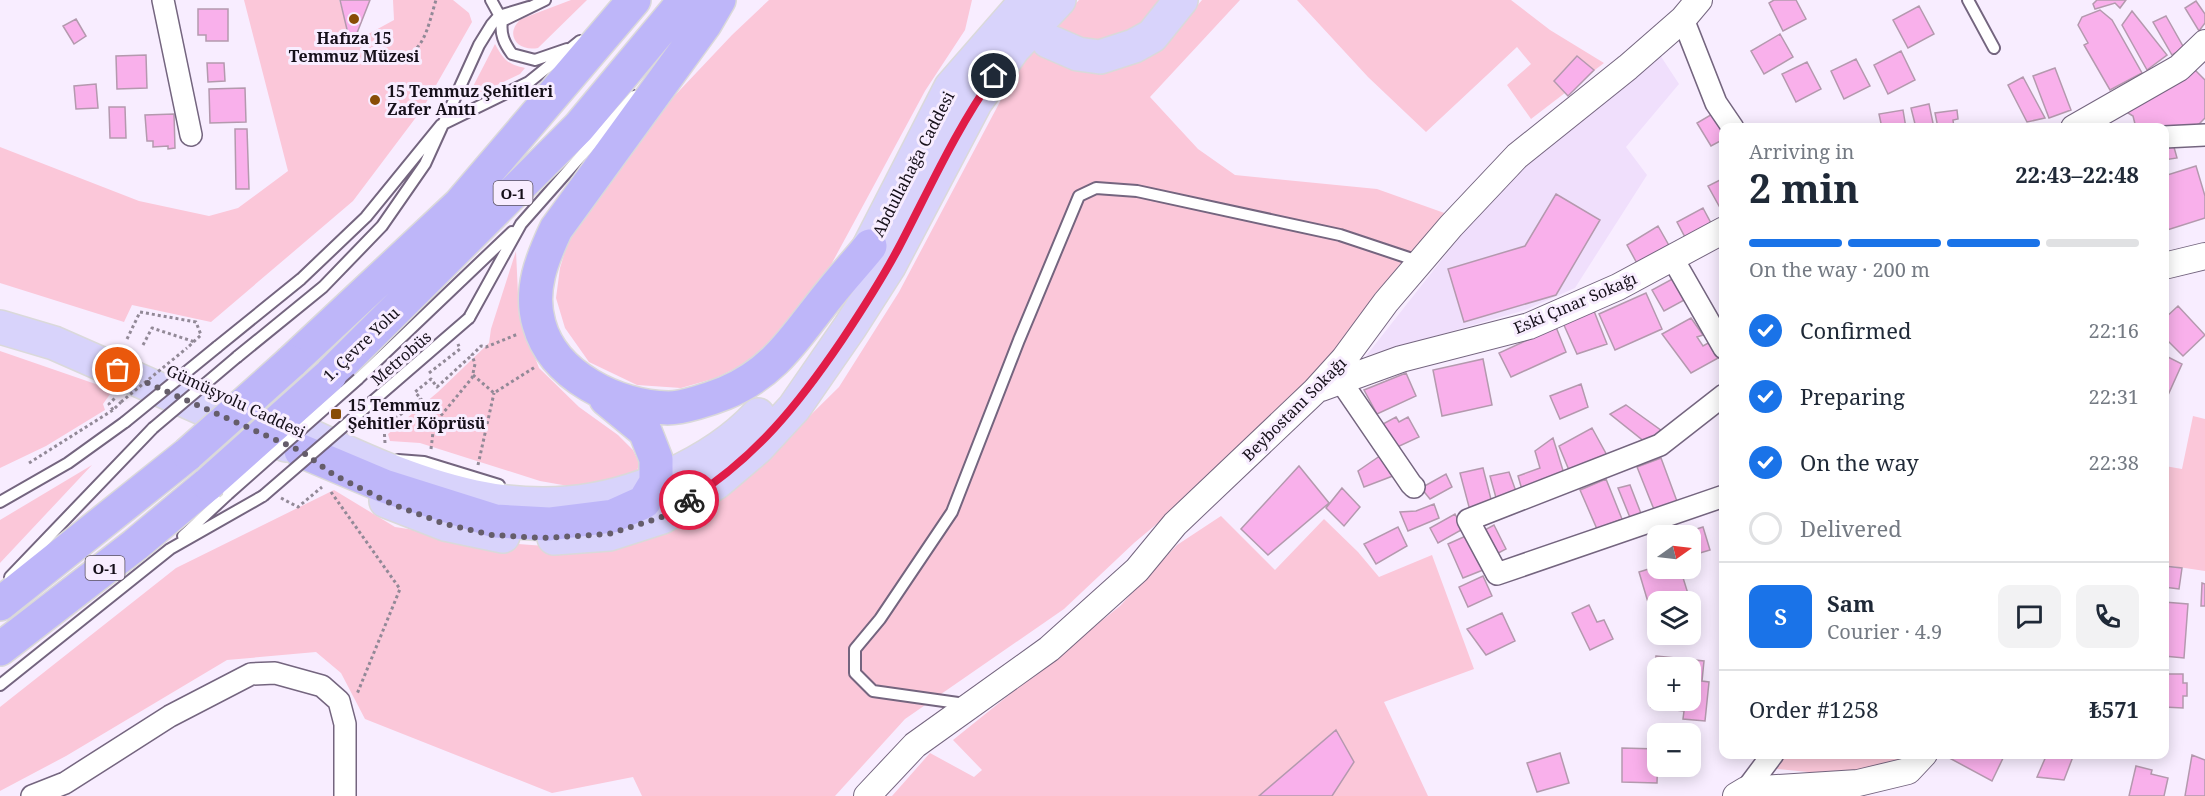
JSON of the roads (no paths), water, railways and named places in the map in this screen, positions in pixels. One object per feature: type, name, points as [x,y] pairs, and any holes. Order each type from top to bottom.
[{"type":"highway","name":"1. Çevre Yolu","points":[[0,604],[188,454],[291,362],[460,204],[634,0]]},
{"type":"highway","name":"1. Çevre Yolu","points":[[0,649],[135,545],[218,489],[344,377],[579,127],[707,6]]},
{"type":"highway","points":[[301,451],[384,486],[495,521],[549,524],[613,516],[644,502],[656,482],[657,459],[645,431],[559,362],[539,325],[535,300],[540,265],[556,229],[707,6]]},
{"type":"highway","points":[[593,389],[637,404],[669,408],[724,393],[753,379],[784,353],[831,291],[880,256]]},
{"type":"main road","points":[[951,87],[963,54],[995,0]]},
{"type":"main road","name":"Abdullahağa Caddesi","points":[[330,480],[445,524],[492,535],[527,538],[609,534],[662,517],[717,482],[757,448],[794,408],[844,337],[951,87],[1027,0]]},
{"type":"main road","name":"Abdullahağa Caddesi","points":[[880,256],[975,103],[1013,49],[1059,0]]},
{"type":"main road","points":[[1048,41],[1078,54],[1100,57],[1134,46],[1152,36],[1181,0]]},
{"type":"main road","points":[[656,482],[691,466],[728,443],[753,421],[802,365],[844,294],[880,256]]},
{"type":"main road","name":"Gümüşyolu Caddesi","points":[[0,308],[33,317],[122,349],[378,454],[456,493],[529,505],[574,503],[622,494],[656,482]]},
{"type":"main road","name":"Gümüşyolu Caddesi","points":[[0,327],[54,344],[126,392],[301,451],[330,480]]},
{"type":"street","points":[[163,0],[191,135]]},
{"type":"street","points":[[1691,9],[1716,103],[1730,123]]},
{"type":"street","name":"Beybostanı Sokağı","points":[[867,796],[915,745],[1049,649],[1137,570],[1175,524],[1315,391],[1344,359],[1386,302],[1451,226],[1516,156],[1628,67],[1691,9]]},
{"type":"street","points":[[2083,123],[2180,68],[2205,43]]},
{"type":"street","points":[[2169,137],[2205,135]]},
{"type":"street","name":"Eski Çınar Sokağı","points":[[1315,391],[1401,359],[1529,326],[1618,288],[1719,233]]},
{"type":"street","points":[[2169,265],[2205,256]]},
{"type":"street","points":[[1673,259],[1719,339]]},
{"type":"street","points":[[1340,380],[1414,487]]},
{"type":"street","points":[[1719,399],[1660,445],[1468,520],[1497,574],[1719,498]]},
{"type":"street","points":[[32,796],[65,783],[171,716],[251,674],[275,673],[322,686],[339,701],[345,724],[345,796]]},
{"type":"street","points":[[1741,793],[1769,759]]},
{"type":"street","points":[[1741,793],[1857,783],[1908,771],[1919,759]]},
{"type":"lane","points":[[491,0],[500,18],[503,37],[512,54],[535,60],[574,46]]},
{"type":"lane","points":[[0,588],[153,428],[323,287],[382,226],[425,164],[479,45],[500,18],[544,0]]},
{"type":"lane","points":[[0,502],[68,463],[125,422],[301,279],[366,217],[441,125],[529,82],[574,46],[623,0]]},
{"type":"lane","points":[[663,63],[707,6],[731,0]]},
{"type":"lane","points":[[1968,0],[1994,48]]},
{"type":"lane","name":"Metrobüs","points":[[0,685],[170,549],[263,496],[469,318],[520,224],[639,90]]},
{"type":"lane","points":[[972,705],[873,691],[855,673],[855,649],[880,619],[952,512],[1018,340],[1079,196],[1096,188],[1137,191],[1340,236],[1422,262]]},
{"type":"lane","points":[[344,377],[520,224]]},
{"type":"lane","points":[[876,308],[880,256]]},
{"type":"lane","points":[[0,334],[34,349]]},
{"type":"lane","points":[[76,366],[108,378],[126,392]]},
{"type":"lane","points":[[794,408],[822,386]]},
{"type":"lane","points":[[170,549],[218,489]]},
{"type":"place","name":"Hafıza 15 Temmuz Müzesi","points":[[354,19]]},
{"type":"place","name":"15 Temmuz Şehitleri Zafer Anıtı","points":[[375,100]]},
{"type":"place","name":"15 Temmuz Şehitler Köprüsü","points":[[336,414]]}]
